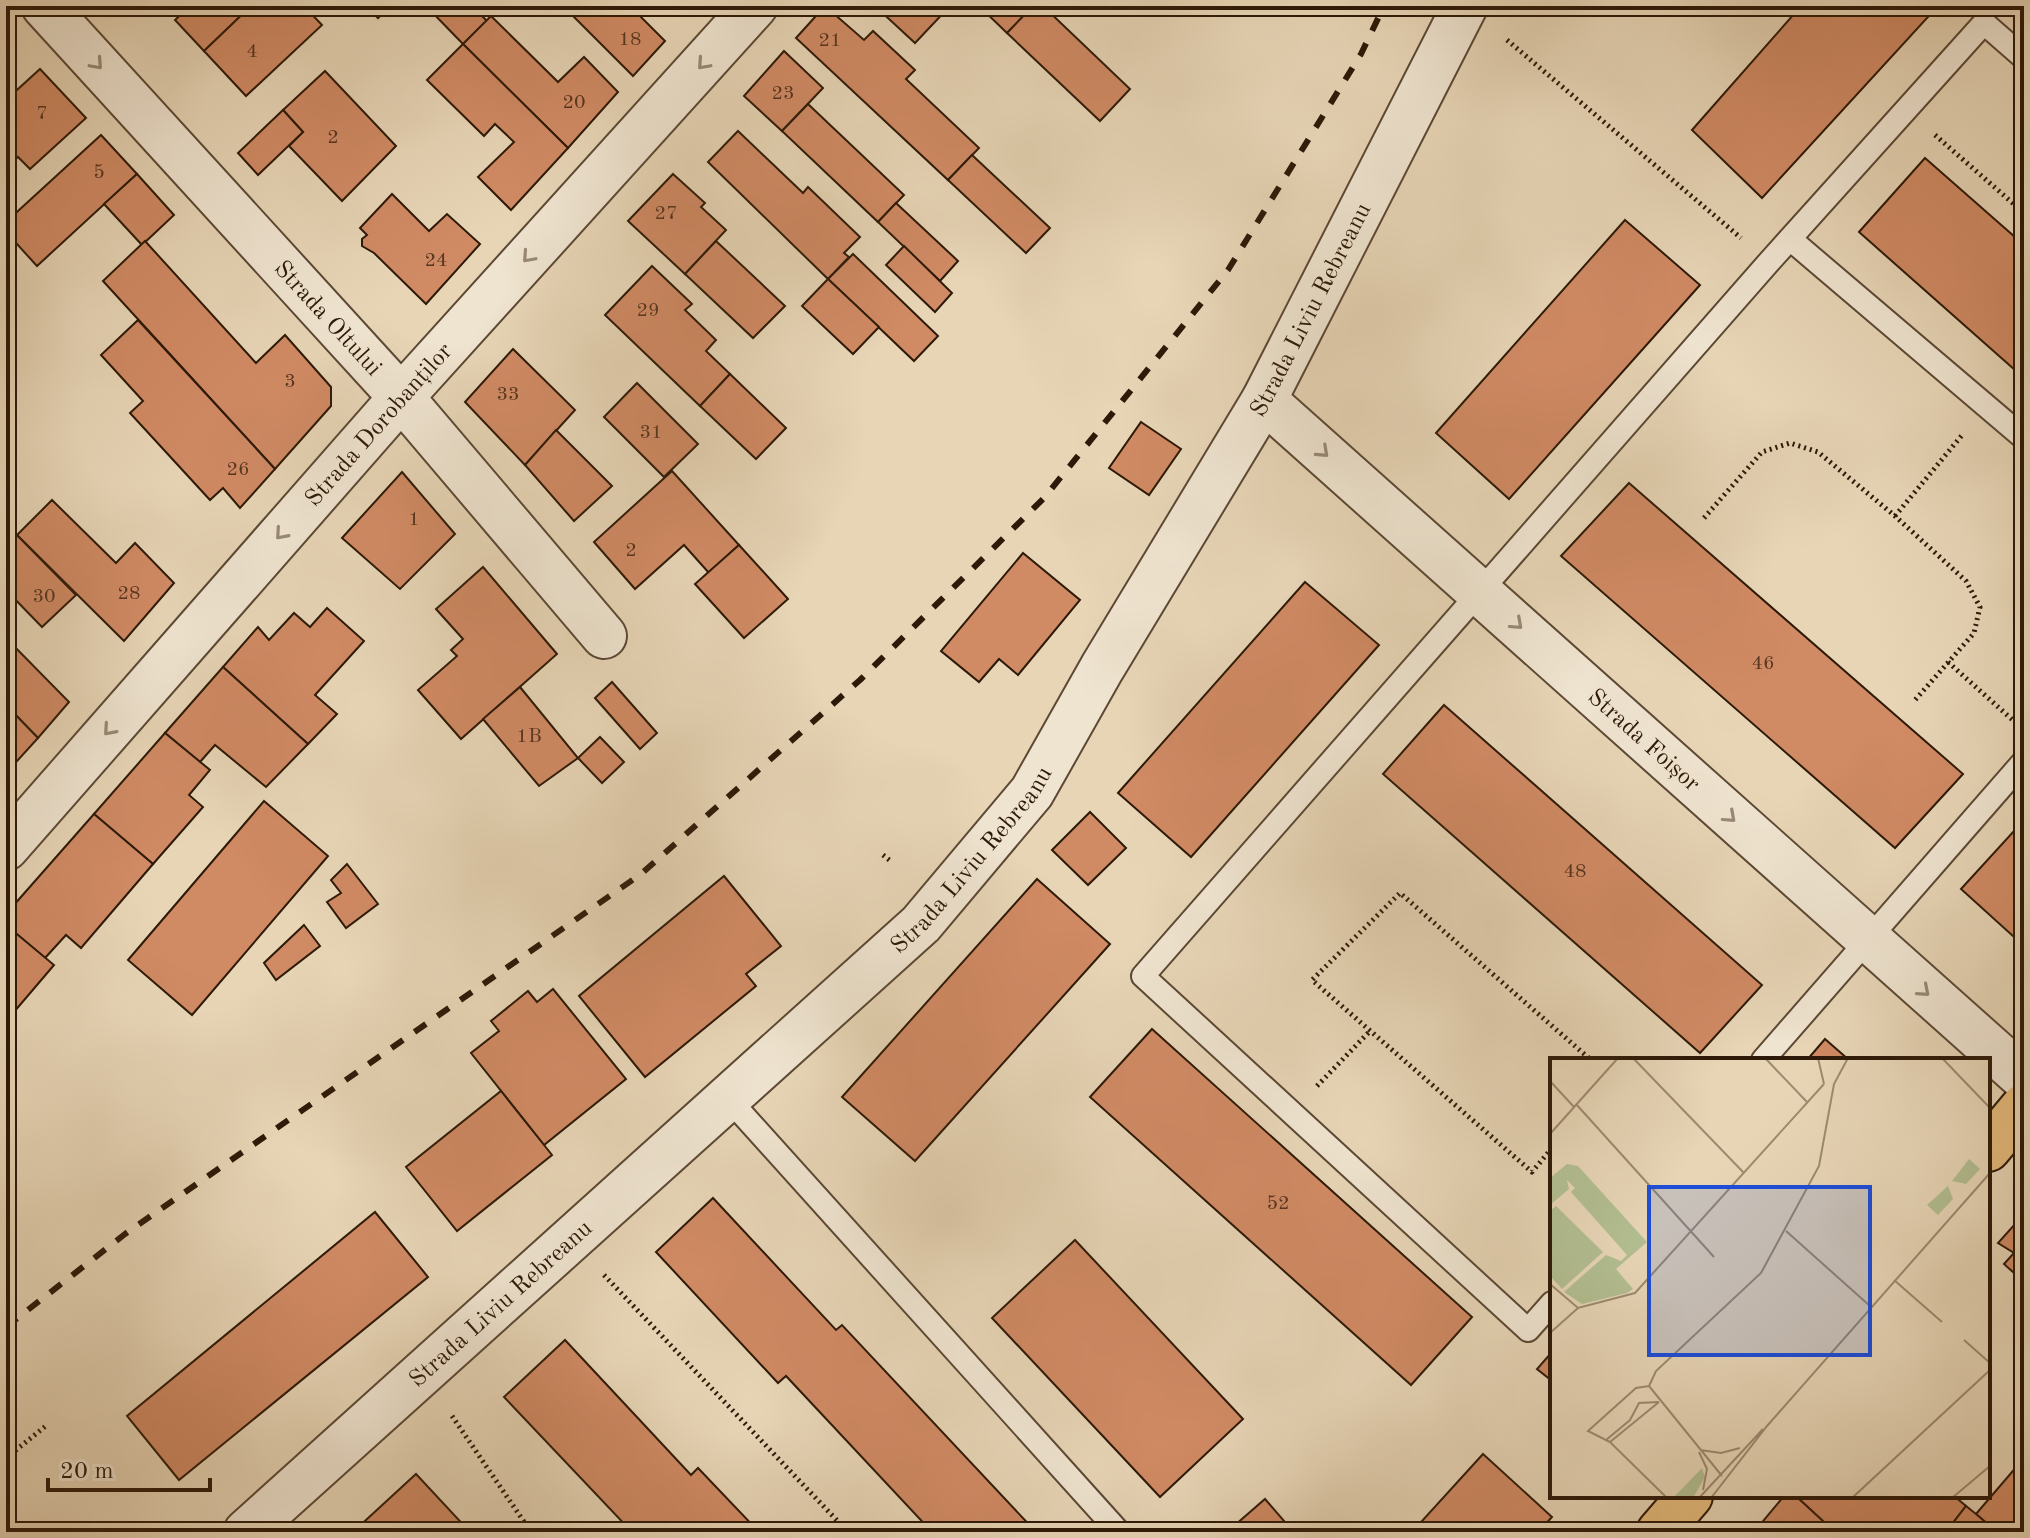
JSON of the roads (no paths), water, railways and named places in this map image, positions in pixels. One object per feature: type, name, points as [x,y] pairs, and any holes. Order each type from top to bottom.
[{"type":"main road","points":[[1990,1147],[2024,1106]]},
{"type":"main road","points":[[1659,1532],[1688,1498]]},
{"type":"street","name":"Strada Oltului","points":[[44,6],[401,397],[604,636]]},
{"type":"street","name":"Strada Dorobanților","points":[[6,848],[401,397],[755,6]]},
{"type":"street","name":"Strada Liviu Rebreanu","points":[[246,1532],[726,1096],[921,924],[1032,792],[1102,668],[1264,400],[1465,6]]},
{"type":"street","name":"Strada Foișor","points":[[1264,400],[2024,1078]]},
{"type":"lane","points":[[1550,1305],[1528,1330],[1143,976],[1482,593],[1769,262],[1984,23],[2024,58]]},
{"type":"lane","points":[[1790,239],[2024,438]]},
{"type":"lane","points":[[1765,1058],[2024,761]]},
{"type":"lane","points":[[726,1096],[1119,1532]]},
{"type":"railway","points":[[6,1327],[125,1234],[641,874],[860,680],[1044,498],[1228,270],[1361,54],[1384,6]]}]
